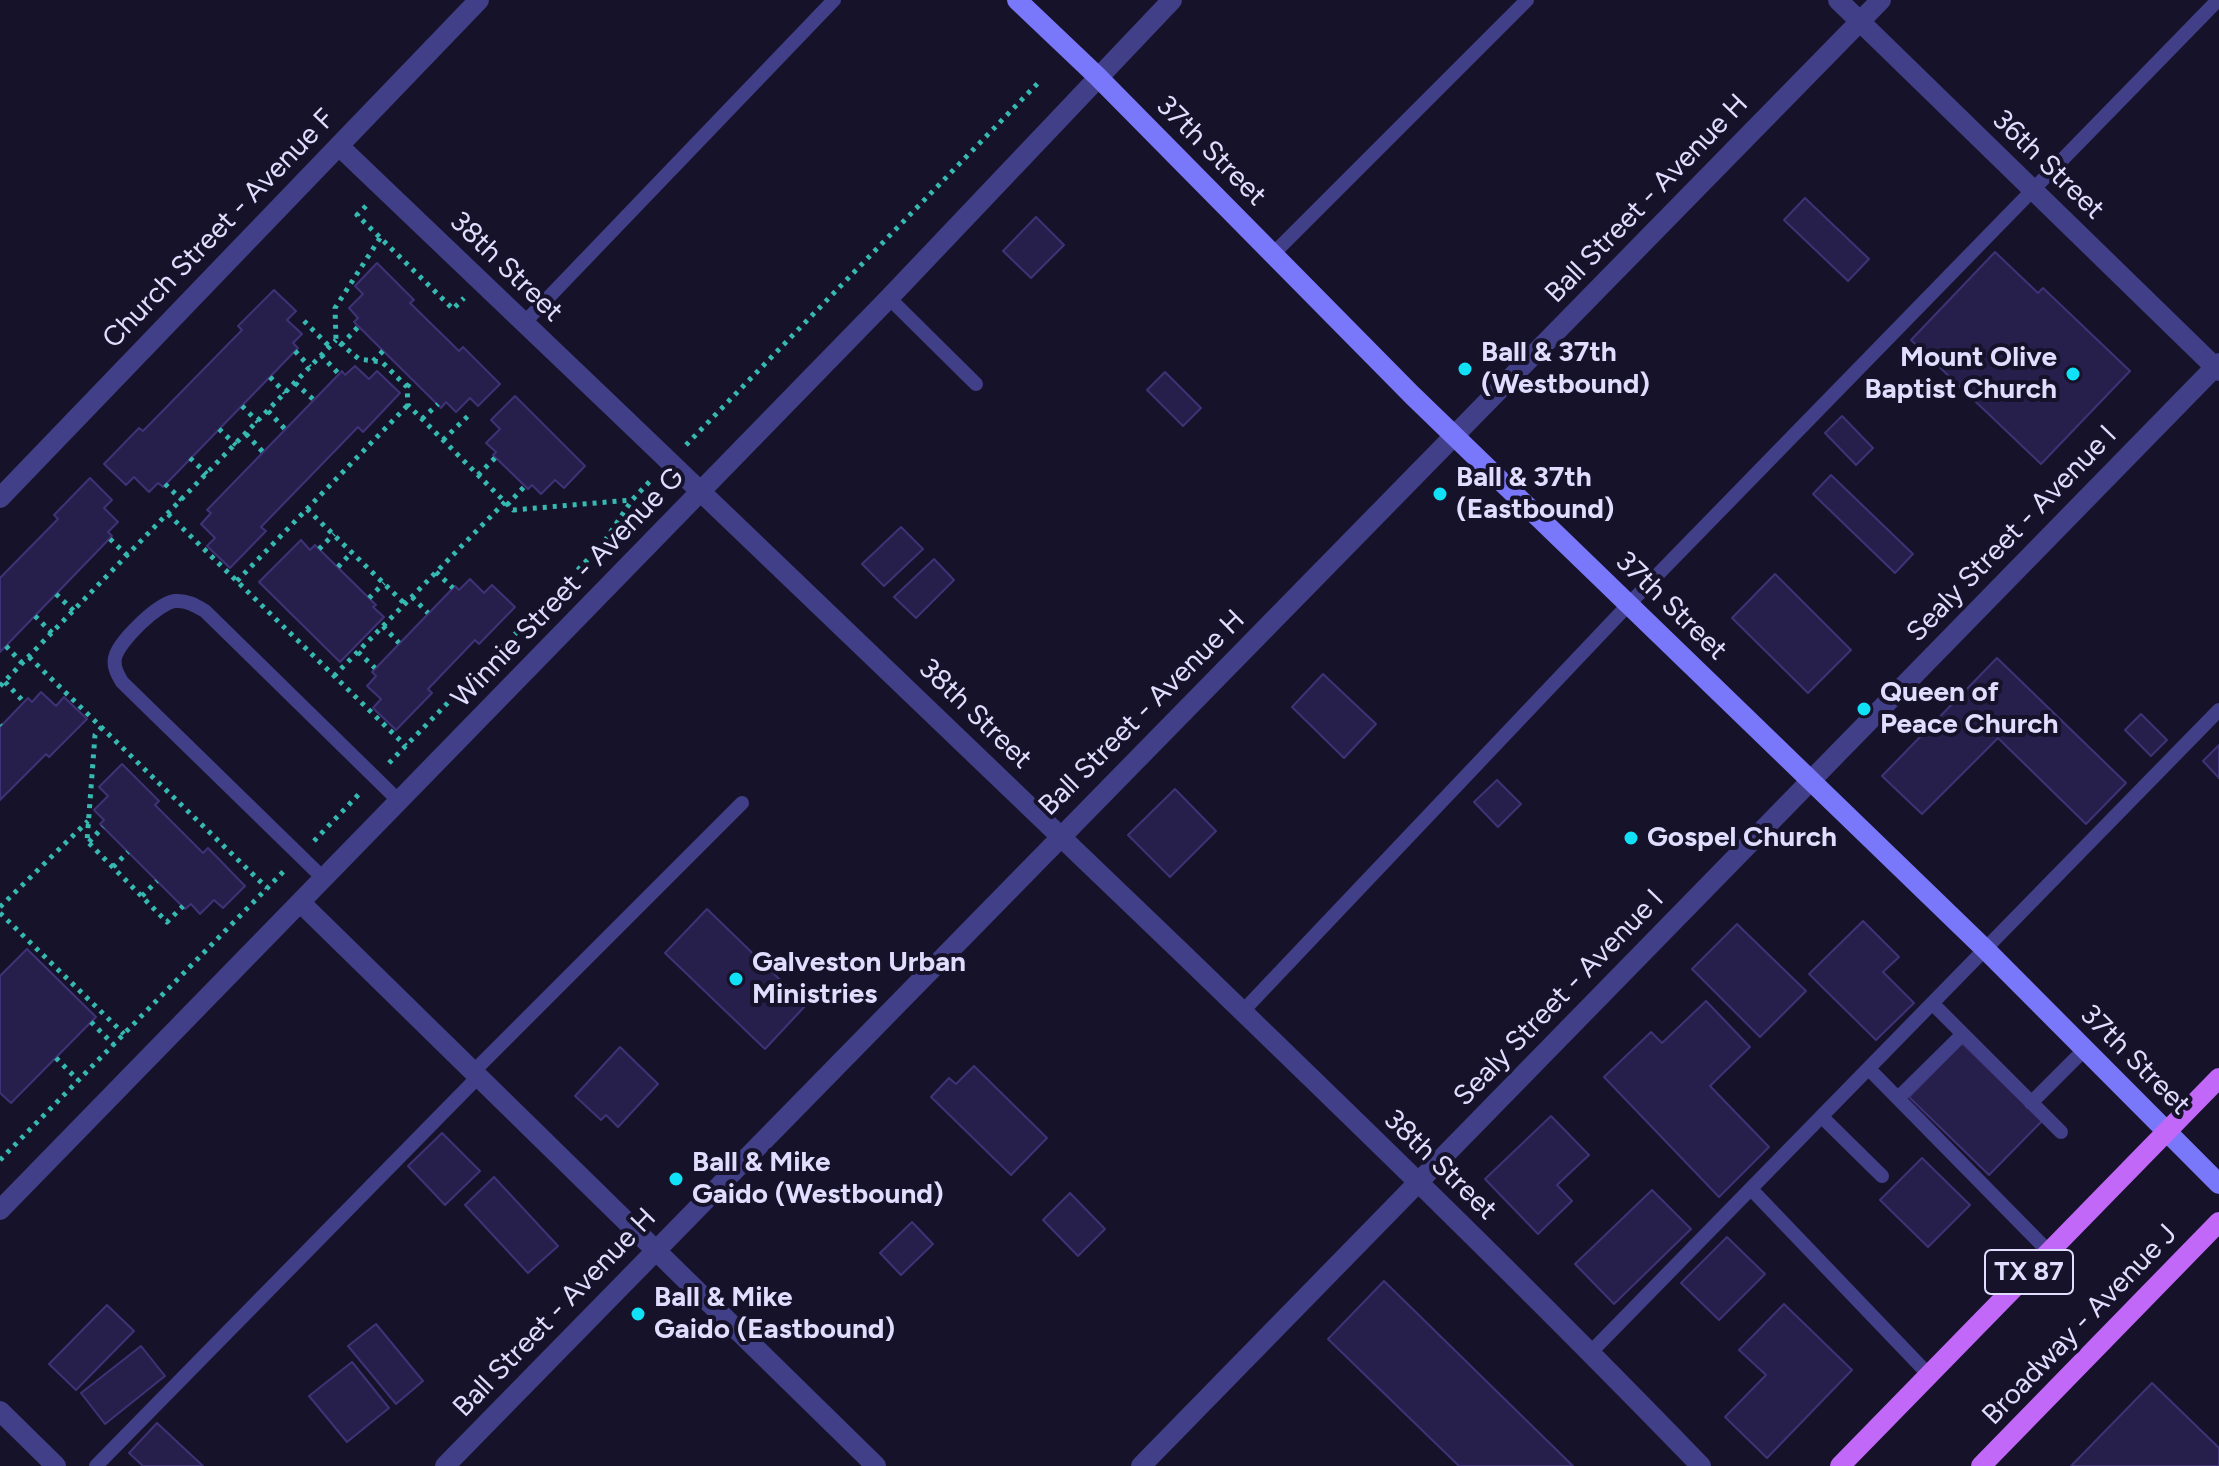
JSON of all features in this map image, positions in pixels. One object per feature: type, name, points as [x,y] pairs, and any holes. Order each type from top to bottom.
[{"type":"main road","name":"37th Street","points":[[1017,0],[1097,76],[1455,436],[1986,950],[2219,1184]]},
{"type":"main road","name":"TX 87","points":[[1840,1466],[2219,1078]]},
{"type":"main road","name":"Broadway - Avenue J","points":[[1981,1466],[2219,1222]]},
{"type":"street","name":"Church Street - Avenue F","points":[[0,498],[479,0]]},
{"type":"street","name":"Winnie Street - Avenue G","points":[[0,1210],[889,298],[1172,0]]},
{"type":"street","name":"36th Street","points":[[1838,0],[2218,367]]},
{"type":"street","name":"Ball Street - Avenue H","points":[[445,1466],[1881,0]]},
{"type":"street","name":"38th Street","points":[[339,146],[1243,1011],[1591,1352],[1701,1466]]},
{"type":"street","name":"Sealy Street - Avenue I","points":[[1141,1466],[2218,367]]},
{"type":"street","points":[[301,903],[876,1466]]},
{"type":"street","points":[[0,1411],[56,1466]]},
{"type":"lane","points":[[524,323],[834,0]]},
{"type":"lane","points":[[1273,254],[1527,0]]},
{"type":"lane","points":[[1243,1011],[1629,604],[2218,0]]},
{"type":"lane","points":[[889,298],[976,384]]},
{"type":"lane","points":[[324,879],[117,675],[115,658],[119,649],[152,614],[166,603],[175,601],[186,602],[205,611],[400,802]]},
{"type":"lane","points":[[1591,1352],[2219,710]]},
{"type":"lane","points":[[96,1466],[742,803]]},
{"type":"lane","points":[[1933,1004],[2061,1132]]},
{"type":"lane","points":[[1898,1098],[1963,1034]]},
{"type":"lane","points":[[2031,1103],[2085,1049]]},
{"type":"lane","points":[[1869,1069],[2049,1252]]},
{"type":"lane","points":[[1822,1117],[1882,1176]]},
{"type":"lane","points":[[1751,1189],[1929,1375]]},
{"type":"path","points":[[0,1160],[602,545],[632,500],[1039,82]]},
{"type":"path","points":[[383,188],[357,215],[453,309],[480,281]]},
{"type":"path","points":[[380,238],[335,308],[339,342],[359,359],[382,362],[407,387]]},
{"type":"path","points":[[304,321],[330,347]]},
{"type":"path","points":[[24,702],[2,684],[321,355],[359,326]]},
{"type":"path","points":[[295,351],[310,367]]},
{"type":"path","points":[[372,361],[383,351]]},
{"type":"path","points":[[321,355],[339,374]]},
{"type":"path","points":[[270,377],[285,393]]},
{"type":"path","points":[[413,379],[407,387],[408,405],[513,510],[632,500]]},
{"type":"path","points":[[295,383],[314,400]]},
{"type":"path","points":[[422,419],[438,404]]},
{"type":"path","points":[[237,581],[408,405]]},
{"type":"path","points":[[242,406],[258,422]]},
{"type":"path","points":[[268,411],[285,429]]},
{"type":"path","points":[[443,440],[469,415]]},
{"type":"path","points":[[219,429],[236,445]]},
{"type":"path","points":[[246,434],[263,452]]},
{"type":"path","points":[[478,475],[496,457]]},
{"type":"path","points":[[190,458],[207,474]]},
{"type":"path","points":[[165,484],[182,500]]},
{"type":"path","points":[[334,676],[525,486]]},
{"type":"path","points":[[307,509],[405,604]]},
{"type":"path","points":[[168,514],[406,746]]},
{"type":"path","points":[[319,549],[334,534]]},
{"type":"path","points":[[110,539],[128,556]]},
{"type":"path","points":[[338,567],[352,552]]},
{"type":"path","points":[[436,572],[453,588]]},
{"type":"path","points":[[369,598],[384,583]]},
{"type":"path","points":[[56,594],[74,611]]},
{"type":"path","points":[[412,597],[428,613]]},
{"type":"path","points":[[35,616],[52,633]]},
{"type":"path","points":[[383,626],[399,643]]},
{"type":"path","points":[[6,646],[22,663]]},
{"type":"path","points":[[358,652],[375,668]]},
{"type":"path","points":[[29,657],[267,888]]},
{"type":"path","points":[[102,727],[95,735],[89,842],[167,922],[183,906]]},
{"type":"path","points":[[88,820],[0,910],[124,1034]]},
{"type":"path","points":[[89,842],[103,827]]},
{"type":"path","points":[[113,867],[128,852]]},
{"type":"path","points":[[142,896],[157,881]]},
{"type":"path","points":[[91,1022],[114,1045]]},
{"type":"path","points":[[56,1058],[78,1080]]},
{"type":"building","points":[[1805,198],[1869,259],[1848,281],[1784,220]]},
{"type":"building","points":[[1036,217],[1064,245],[1031,278],[1003,251]]},
{"type":"building","points":[[1995,252],[2038,293],[2043,288],[2130,371],[2041,464],[1911,340]]},
{"type":"building","points":[[377,263],[414,300],[410,303],[459,351],[463,347],[500,384],[478,406],[470,398],[456,412],[446,402],[441,408],[354,322],[358,318],[349,308],[363,294],[355,286]]},
{"type":"building","points":[[274,290],[296,311],[287,320],[302,334],[293,343],[298,348],[163,487],[158,483],[149,492],[134,477],[126,485],[104,464],[139,428],[143,431],[242,330],[238,326]]},
{"type":"building","points":[[355,366],[369,379],[377,371],[400,393],[363,432],[358,427],[261,527],[266,531],[230,568],[207,546],[215,538],[201,524],[211,513],[207,510],[342,371],[345,375]]},
{"type":"building","points":[[1165,372],[1201,408],[1183,426],[1147,390]]},
{"type":"building","points":[[515,396],[585,466],[564,488],[555,480],[541,494],[532,485],[528,489],[493,455],[496,452],[486,443],[500,429],[491,420]]},
{"type":"building","points":[[1842,416],[1873,448],[1856,465],[1825,433]]},
{"type":"building","points":[[1831,475],[1913,554],[1895,573],[1813,494]]},
{"type":"building","points":[[90,478],[112,500],[104,508],[118,522],[108,532],[112,536],[0,652],[0,578],[58,519],[54,515]]},
{"type":"building","points":[[901,527],[923,549],[884,586],[862,564]]},
{"type":"building","points":[[301,540],[310,550],[315,545],[376,605],[373,607],[384,617],[340,662],[259,582]]},
{"type":"building","points":[[934,559],[954,580],[916,618],[894,597]]},
{"type":"building","points":[[1775,574],[1851,650],[1808,693],[1732,618]]},
{"type":"building","points":[[470,579],[484,593],[492,585],[515,607],[479,644],[475,640],[428,689],[432,693],[396,730],[373,708],[381,699],[367,686],[376,676],[372,672],[455,586],[459,590]]},
{"type":"building","points":[[1997,658],[2126,783],[2086,824],[1998,738],[1922,814],[1882,776]]},
{"type":"building","points":[[1323,674],[1376,724],[1344,758],[1292,707]]},
{"type":"building","points":[[41,692],[56,706],[64,697],[87,719],[0,800],[0,727],[28,698],[32,702]]},
{"type":"building","points":[[2141,714],[2167,740],[2151,756],[2125,730]]},
{"type":"building","points":[[2219,745],[2219,778],[2203,761]]},
{"type":"building","points":[[122,764],[159,801],[155,805],[203,853],[208,848],[245,886],[223,908],[214,900],[200,914],[191,904],[185,909],[100,824],[104,820],[94,810],[108,796],[99,787]]},
{"type":"building","points":[[1497,780],[1521,804],[1498,827],[1474,802]]},
{"type":"building","points":[[1175,789],[1216,831],[1170,877],[1128,835]]},
{"type":"building","name":"Galveston Urban Ministries","points":[[707,909],[806,1005],[765,1049],[665,953]]},
{"type":"building","points":[[1863,921],[1899,957],[1883,972],[1914,1003],[1876,1040],[1809,974]]},
{"type":"building","points":[[1737,924],[1806,991],[1760,1037],[1692,969]]},
{"type":"building","points":[[27,949],[96,1017],[11,1103],[0,1093],[0,976]]},
{"type":"building","points":[[1706,1001],[1750,1047],[1710,1086],[1769,1147],[1719,1197],[1604,1077],[1651,1032],[1662,1043]]},
{"type":"building","points":[[1962,1043],[2042,1121],[1989,1175],[1909,1097]]},
{"type":"building","points":[[620,1047],[658,1084],[618,1127],[606,1115],[601,1120],[575,1096]]},
{"type":"building","points":[[974,1066],[1047,1138],[1011,1175],[931,1097],[949,1078],[956,1084]]},
{"type":"building","points":[[1551,1116],[1589,1155],[1557,1185],[1572,1201],[1538,1234],[1485,1179]]},
{"type":"building","points":[[442,1133],[480,1171],[445,1205],[408,1166]]},
{"type":"building","points":[[1922,1158],[1970,1205],[1928,1247],[1880,1200]]},
{"type":"building","points":[[494,1177],[558,1246],[528,1273],[465,1205]]},
{"type":"building","points":[[1652,1190],[1691,1229],[1614,1304],[1575,1264]]},
{"type":"building","points":[[1070,1193],[1105,1229],[1078,1256],[1043,1220]]},
{"type":"building","points":[[912,1222],[933,1244],[901,1275],[880,1253]]},
{"type":"building","points":[[1727,1237],[1765,1274],[1719,1320],[1681,1283]]},
{"type":"building","points":[[1384,1281],[1573,1466],[1459,1466],[1328,1339]]},
{"type":"building","points":[[1784,1304],[1852,1370],[1767,1458],[1725,1417],[1766,1375],[1739,1350]]},
{"type":"building","points":[[107,1305],[134,1331],[76,1390],[49,1364]]},
{"type":"building","points":[[376,1324],[423,1381],[396,1404],[348,1346]]},
{"type":"building","points":[[141,1346],[165,1376],[105,1424],[81,1393]]},
{"type":"building","points":[[352,1362],[389,1408],[347,1442],[309,1396]]},
{"type":"building","points":[[2152,1383],[2219,1448],[2219,1466],[2071,1466]]},
{"type":"building","points":[[157,1423],[203,1466],[143,1466],[129,1453]]},
{"type":"place","name":"Ball & 37th (Westbound)","points":[[1465,369]]},
{"type":"place","name":"Mount Olive Baptist Church","points":[[2073,374]]},
{"type":"place","name":"Ball & 37th (Eastbound)","points":[[1440,494]]},
{"type":"place","name":"Queen of Peace Church","points":[[1864,709]]},
{"type":"place","name":"Gospel Church","points":[[1631,838]]},
{"type":"place","name":"Galveston Urban Ministries","points":[[736,979]]},
{"type":"place","name":"Ball & Mike Gaido (Westbound)","points":[[676,1179]]},
{"type":"place","name":"Ball & Mike Gaido (Eastbound)","points":[[638,1314]]}]
